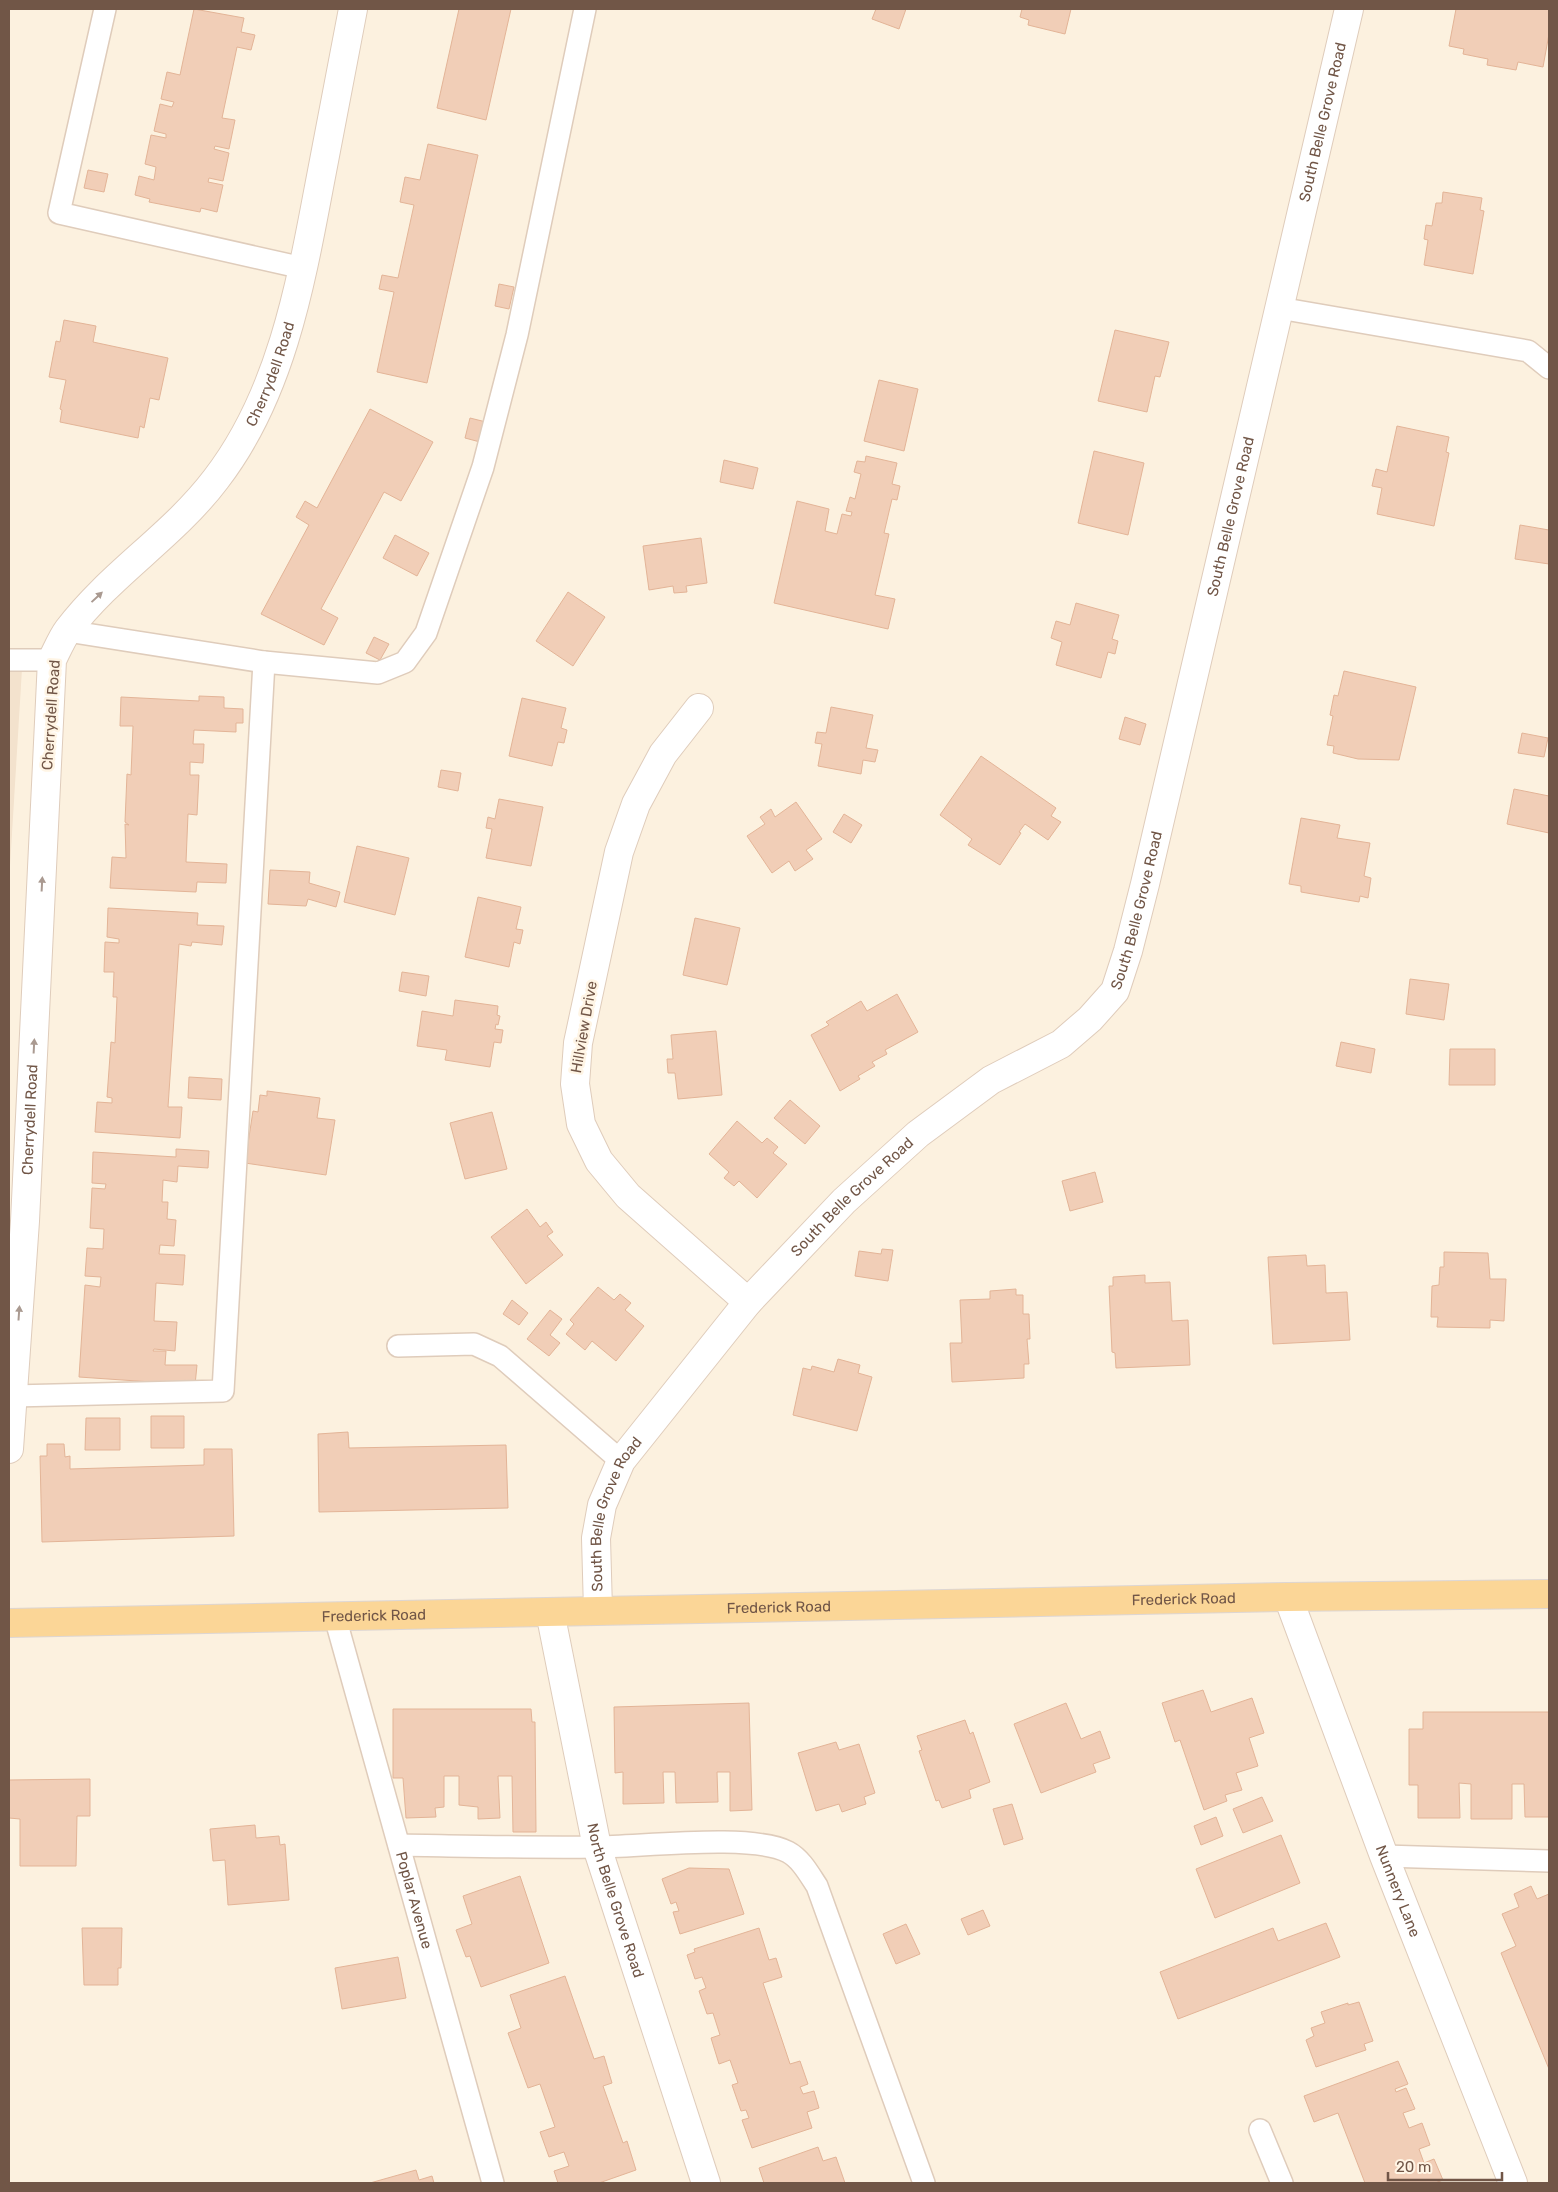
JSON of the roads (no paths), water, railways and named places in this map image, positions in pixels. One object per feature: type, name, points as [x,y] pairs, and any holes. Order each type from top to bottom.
[{"type":"main road","name":"Frederick Road","points":[[9,1623],[1288,1597],[1549,1594]]},
{"type":"street","name":"Cherrydell Road","points":[[9,1449],[13,1396],[12,1362],[25,1221],[52,660],[67,631],[91,602],[173,528],[216,480],[242,442],[265,396],[284,340],[303,268],[353,9]]},
{"type":"street","name":"South Belle Grove Road","points":[[598,1610],[596,1538],[602,1505],[621,1461],[748,1302],[844,1201],[918,1134],[992,1080],[1061,1044],[1090,1019],[1115,991],[1128,951],[1145,884],[1349,9]]},
{"type":"street","name":"Hillview Drive","points":[[699,708],[664,754],[636,804],[619,852],[578,1043],[574,1084],[581,1124],[599,1161],[628,1196],[748,1302]]},
{"type":"street","name":"Nunnery Lane","points":[[1288,1597],[1384,1856],[1513,2183]]},
{"type":"street","name":"North Belle Grove Road","points":[[550,1612],[597,1847],[706,2183]]},
{"type":"lane","points":[[105,9],[59,213],[303,268]]},
{"type":"lane","points":[[67,631],[264,662],[378,673],[405,662],[426,633],[483,467],[514,345],[585,9]]},
{"type":"lane","points":[[1279,308],[1528,351],[1549,368]]},
{"type":"lane","points":[[9,660],[52,660]]},
{"type":"lane","points":[[13,1396],[223,1391],[264,662]]},
{"type":"lane","points":[[398,1346],[474,1344],[500,1356],[621,1461]]},
{"type":"lane","name":"Poplar Avenue","points":[[335,1617],[493,2183]]},
{"type":"lane","points":[[399,1845],[597,1847],[736,1842],[767,1846],[788,1852],[803,1865],[817,1886],[924,2183]]},
{"type":"lane","points":[[1384,1856],[1549,1861]]},
{"type":"lane","points":[[1260,2130],[1282,2183]]}]
